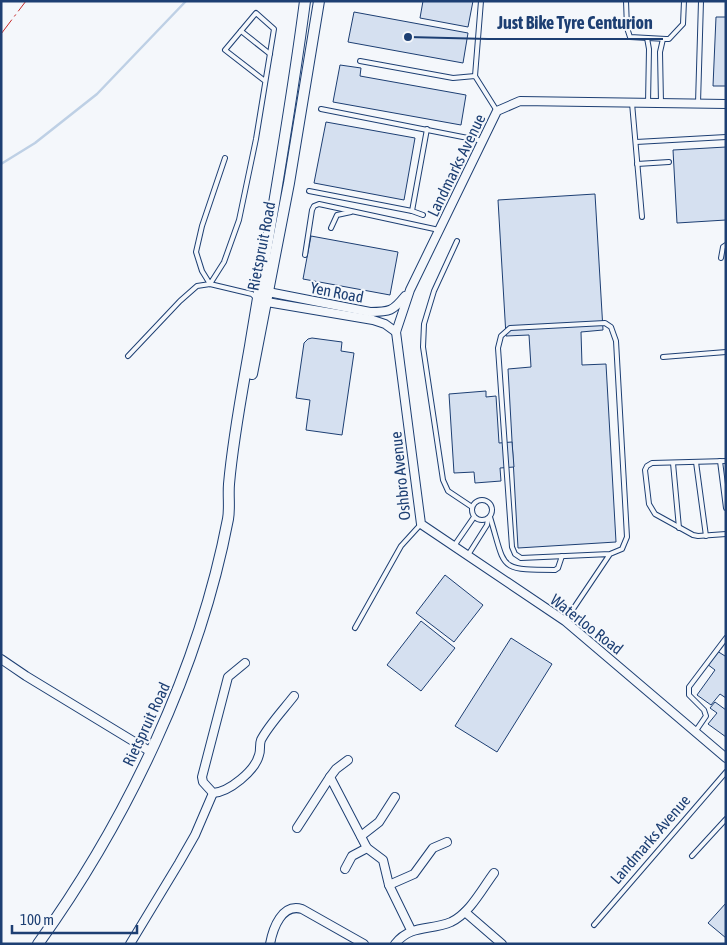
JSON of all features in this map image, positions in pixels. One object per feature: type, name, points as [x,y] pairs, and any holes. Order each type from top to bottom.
[{"type":"street","name":"Rietspruit Road","points":[[38,944],[92,863],[151,752],[182,680],[204,614],[218,561],[228,515],[229,495],[235,476],[305,1]]},
{"type":"street","points":[[301,31],[308,20],[312,1]]},
{"type":"street","name":"Rietspruit Road","points":[[261,296],[289,183],[318,1]]},
{"type":"street","name":"Landmarks Avenue","points":[[396,332],[410,290],[497,111],[520,102],[726,104]]},
{"type":"street","name":"Yen Road","points":[[261,296],[370,312],[388,312],[410,290]]},
{"type":"street","name":"Yen Road","points":[[261,296],[373,320],[385,324],[396,332]]},
{"type":"street","name":"Oshbro Avenue","points":[[396,332],[421,524]]},
{"type":"street","name":"Waterloo Road","points":[[421,524],[565,621],[726,758]]},
{"type":"street","points":[[1,658],[26,676],[151,752]]},
{"type":"street","points":[[213,794],[203,782],[202,777],[228,677],[245,663]]},
{"type":"street","points":[[130,944],[179,863],[213,794],[225,791],[238,782],[249,770],[259,755],[262,739],[294,696]]},
{"type":"street","points":[[297,828],[336,769],[348,760]]},
{"type":"street","points":[[330,777],[367,848],[383,860],[389,885],[411,930]]},
{"type":"street","points":[[361,836],[379,822],[395,797]]},
{"type":"street","points":[[389,885],[414,874],[432,848],[447,842]]},
{"type":"street","points":[[345,869],[352,856],[367,848]]},
{"type":"street","points":[[395,944],[411,930],[452,922],[465,912],[494,873]]},
{"type":"street","points":[[270,944],[280,918],[285,912],[293,908],[302,909],[364,944]]},
{"type":"street","points":[[465,912],[502,944]]},
{"type":"lane","points":[[480,1],[475,76],[497,111]]},
{"type":"lane","points":[[626,1],[627,28],[630,37],[633,39],[669,39],[682,24],[684,1]]},
{"type":"lane","points":[[698,103],[701,1]]},
{"type":"lane","points":[[128,356],[188,293],[197,286],[210,284],[224,262],[240,220],[256,139],[274,29],[256,13],[225,50],[265,81]]},
{"type":"lane","points":[[241,31],[270,54]]},
{"type":"lane","points":[[647,38],[649,49],[648,103]]},
{"type":"lane","points":[[661,103],[660,52],[663,39]]},
{"type":"lane","points":[[360,61],[453,78],[475,76]]},
{"type":"lane","points":[[632,102],[642,217]]},
{"type":"lane","points":[[321,109],[483,141]]},
{"type":"lane","points":[[412,211],[427,129]]},
{"type":"lane","points":[[636,142],[726,137]]},
{"type":"lane","points":[[210,284],[202,271],[196,252],[202,226],[225,158]]},
{"type":"lane","points":[[638,164],[669,162]]},
{"type":"lane","points":[[309,191],[412,211],[423,215]]},
{"type":"lane","points":[[305,255],[314,206],[319,204],[439,230]]},
{"type":"lane","points":[[331,228],[336,215],[353,212]]},
{"type":"lane","points":[[454,546],[474,517],[472,507],[448,491],[442,480],[423,347],[424,324],[434,292],[457,241]]},
{"type":"lane","points":[[721,258],[723,247],[726,245]]},
{"type":"lane","name":"Yen Road","points":[[210,284],[261,296]]},
{"type":"lane","points":[[605,323],[612,327],[616,340],[627,537],[622,549],[610,554],[521,558],[515,554],[512,548],[498,348],[500,336],[510,328],[605,323]]},
{"type":"lane","points":[[663,357],[726,352]]},
{"type":"lane","points":[[720,461],[726,508]]},
{"type":"lane","points":[[726,461],[652,464],[647,466],[646,470],[649,504],[655,514],[693,535],[726,534]]},
{"type":"lane","points":[[696,462],[706,536]]},
{"type":"lane","points":[[673,463],[679,528]]},
{"type":"lane","points":[[467,556],[487,525],[492,508],[486,500],[479,500],[472,507]]},
{"type":"lane","points":[[474,517],[482,521],[489,518]]},
{"type":"lane","points":[[489,518],[499,552],[508,565],[519,570],[555,570],[558,568],[562,556]]},
{"type":"lane","name":"Oshbro Avenue","points":[[355,628],[401,546],[421,524]]},
{"type":"lane","points":[[565,621],[610,554]]},
{"type":"lane","points":[[695,732],[706,716],[704,710],[689,695],[690,687],[726,638]]},
{"type":"lane","name":"Landmarks Avenue","points":[[594,925],[726,772]]},
{"type":"lane","points":[[692,856],[726,819]]},
{"type":"building","points":[[423,1],[473,1],[468,27],[420,18]]},
{"type":"building","points":[[354,12],[468,33],[463,63],[348,42]]},
{"type":"building","points":[[716,17],[726,17],[726,86],[713,86]]},
{"type":"building","points":[[340,65],[361,68],[360,76],[466,95],[461,125],[333,102]]},
{"type":"building","points":[[326,122],[415,138],[404,200],[314,183]]},
{"type":"building","points":[[726,147],[726,220],[677,223],[673,150]]},
{"type":"building","points":[[595,194],[603,330],[581,332],[582,365],[606,364],[616,542],[518,548],[508,369],[531,367],[529,335],[506,336],[498,200]]},
{"type":"building","points":[[311,236],[398,252],[390,295],[303,279]]},
{"type":"building","points":[[312,338],[342,342],[341,351],[354,353],[342,435],[306,430],[310,400],[296,398],[304,343]]},
{"type":"building","points":[[486,391],[486,397],[496,396],[499,443],[512,442],[514,467],[500,468],[501,481],[475,483],[474,472],[454,473],[449,394]]},
{"type":"building","points":[[445,575],[483,605],[454,642],[416,613]]},
{"type":"building","points":[[421,621],[455,648],[421,691],[387,665]]},
{"type":"building","points":[[511,638],[552,664],[497,752],[455,726]]},
{"type":"building","points":[[717,651],[726,655],[726,698],[720,694],[711,705],[697,695],[715,670],[707,664]]},
{"type":"building","points":[[715,702],[726,710],[726,737],[708,724],[717,713],[710,708]]},
{"type":"building","points":[[726,903],[726,938],[708,923]]},
{"type":"waterway","points":[[1,164],[35,143],[97,94],[186,1]]},
{"type":"power","points":[[1,34],[26,1]]},
{"type":"place","name":"Just Bike Tyre Centurion","points":[[408,37]]}]
